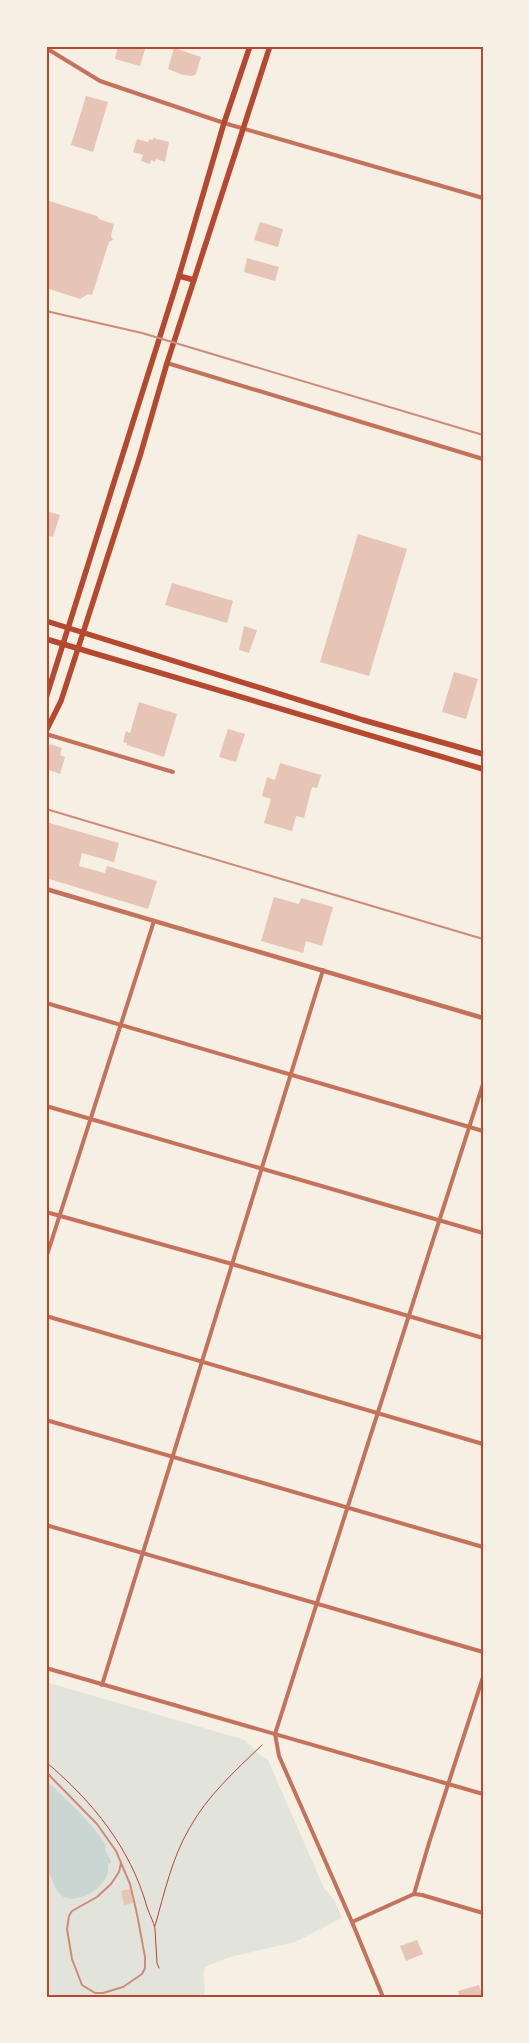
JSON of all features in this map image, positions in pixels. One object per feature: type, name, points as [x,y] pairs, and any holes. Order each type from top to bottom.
[{"type":"main road","points":[[46,698],[179,276],[224,123],[250,46]]},
{"type":"main road","points":[[46,732],[61,702],[140,456],[166,363],[270,46]]},
{"type":"main road","points":[[179,276],[194,280]]},
{"type":"main road","points":[[46,621],[363,720],[483,754]]},
{"type":"main road","points":[[46,639],[483,769]]},
{"type":"street","points":[[46,48],[100,81],[224,123],[483,198]]},
{"type":"street","points":[[166,363],[483,459]]},
{"type":"street","points":[[46,732],[173,772]]},
{"type":"street","points":[[46,889],[483,1018]]},
{"type":"street","points":[[46,1258],[154,921]]},
{"type":"street","points":[[102,1685],[323,970]]},
{"type":"street","points":[[46,1003],[483,1131]]},
{"type":"street","points":[[383,1997],[279,1756],[276,1734],[483,1084]]},
{"type":"street","points":[[46,1106],[483,1233]]},
{"type":"street","points":[[46,1212],[232,1264],[483,1338]]},
{"type":"street","points":[[46,1316],[483,1444]]},
{"type":"street","points":[[46,1420],[483,1547]]},
{"type":"street","points":[[46,1525],[483,1652]]},
{"type":"street","points":[[46,1668],[483,1794]]},
{"type":"street","points":[[414,1894],[483,1677]]},
{"type":"street","points":[[352,1922],[414,1894],[483,1913]]},
{"type":"path","points":[[154,1927],[178,1852],[189,1829],[234,1770],[262,1745]]},
{"type":"path","points":[[46,1762],[73,1785],[101,1816],[115,1836],[141,1886],[154,1927],[159,1968]]},
{"type":"shaded area","points":[[46,1682],[245,1740],[261,1756],[268,1760],[324,1888],[335,1901],[342,1918],[295,1942],[230,1957],[205,1967],[204,1997],[46,1997]]},
{"type":"shaded area","points":[[46,1780],[97,1832],[105,1844],[105,1850],[112,1863],[108,1864],[106,1877],[97,1889],[83,1897],[75,1899],[59,1894],[46,1870]]},
{"type":"building","points":[[118,46],[146,46],[140,66],[115,59]]},
{"type":"building","points":[[174,48],[201,57],[196,74],[193,76],[183,75],[168,69]]},
{"type":"building","points":[[86,96],[108,102],[93,152],[71,145]]},
{"type":"building","points":[[153,138],[169,142],[165,162],[156,159],[155,162],[151,160],[150,164],[141,161],[143,155],[133,152],[137,139],[148,142],[149,139],[153,140]]},
{"type":"building","points":[[46,200],[97,216],[99,219],[114,224],[111,236],[113,240],[109,242],[92,295],[88,294],[80,299],[46,288]]},
{"type":"building","points":[[260,222],[283,229],[278,247],[254,240]]},
{"type":"building","points":[[247,258],[279,267],[275,281],[244,272]]},
{"type":"building","points":[[46,511],[60,515],[53,537],[46,535]]},
{"type":"building","points":[[358,534],[407,549],[369,676],[320,662]]},
{"type":"building","points":[[172,583],[233,601],[227,623],[165,605]]},
{"type":"building","points":[[244,626],[257,630],[249,653],[239,650]]},
{"type":"building","points":[[454,672],[478,679],[466,719],[442,712]]},
{"type":"building","points":[[139,702],[177,714],[164,757],[123,742],[126,731],[130,733]]},
{"type":"building","points":[[228,729],[245,734],[236,762],[219,757]]},
{"type":"building","points":[[50,744],[62,748],[60,755],[65,757],[60,774],[46,769],[46,755]]},
{"type":"building","points":[[280,763],[321,775],[317,788],[312,787],[304,818],[296,816],[292,831],[264,823],[271,799],[262,796],[267,777],[275,780]]},
{"type":"building","points":[[46,822],[119,843],[114,862],[82,853],[79,866],[105,873],[107,866],[157,881],[148,909],[46,878]]},
{"type":"building","points":[[274,897],[299,904],[301,898],[333,907],[322,946],[306,941],[303,953],[261,941]]},
{"type":"building","points":[[130,1889],[133,1903],[124,1905],[121,1891]]},
{"type":"building","points":[[417,1940],[423,1954],[406,1961],[400,1946]]},
{"type":"building","points":[[479,1985],[481,1991],[483,1990],[483,1997],[460,1997],[458,1991]]},
{"type":"railway","points":[[46,311],[142,333],[483,435]]},
{"type":"railway","points":[[46,809],[483,939]]},
{"type":"railway","points":[[46,1772],[97,1824],[116,1851],[130,1884],[137,1914],[145,1957],[145,1968],[142,1974],[123,1987],[103,1993],[95,1993],[82,1985],[72,1959],[67,1929],[69,1916],[72,1911],[97,1897],[111,1884],[119,1872],[121,1863]]}]
